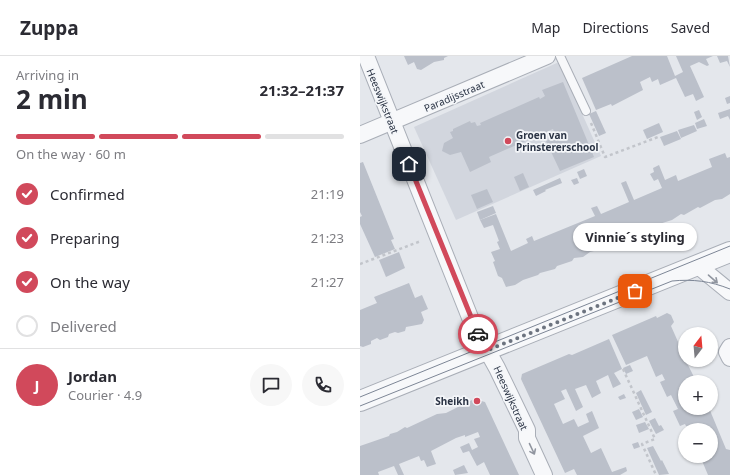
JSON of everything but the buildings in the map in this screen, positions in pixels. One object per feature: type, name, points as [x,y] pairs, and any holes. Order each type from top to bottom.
[{"type":"street","name":"Heeswijkstraat","points":[[366,56],[474,325],[488,350],[526,430],[527,438],[544,475]]},
{"type":"street","name":"Paradijsstraat","points":[[360,135],[547,56]]},
{"type":"street","points":[[360,401],[730,252]]},
{"type":"street","points":[[697,265],[730,292]]},
{"type":"street","points":[[730,347],[727,352],[730,358]]},
{"type":"lane","points":[[560,56],[586,111]]},
{"type":"path","points":[[586,111],[605,157],[658,137]]},
{"type":"path","points":[[360,264],[438,234]]},
{"type":"path","points":[[623,369],[655,439],[642,444],[656,475]]},
{"type":"shaded area","name":"Groen van Prinstererschool","points":[[559,62],[601,156],[456,220],[414,127]]},
{"type":"tram line","points":[[360,397],[730,246]]},
{"type":"tram line","points":[[360,406],[672,281],[701,281],[730,289]]},
{"type":"way so far","points":[[478,334],[488,350],[635,291]]},
{"type":"place","name":"Groen van Prinstererschool","points":[[508,141]]},
{"type":"place","name":"Vinnie´s styling","points":[[635,291]]},
{"type":"place","name":"Sheikh","points":[[477,401]]},
{"type":"route","points":[[409,164],[478,334]]}]
